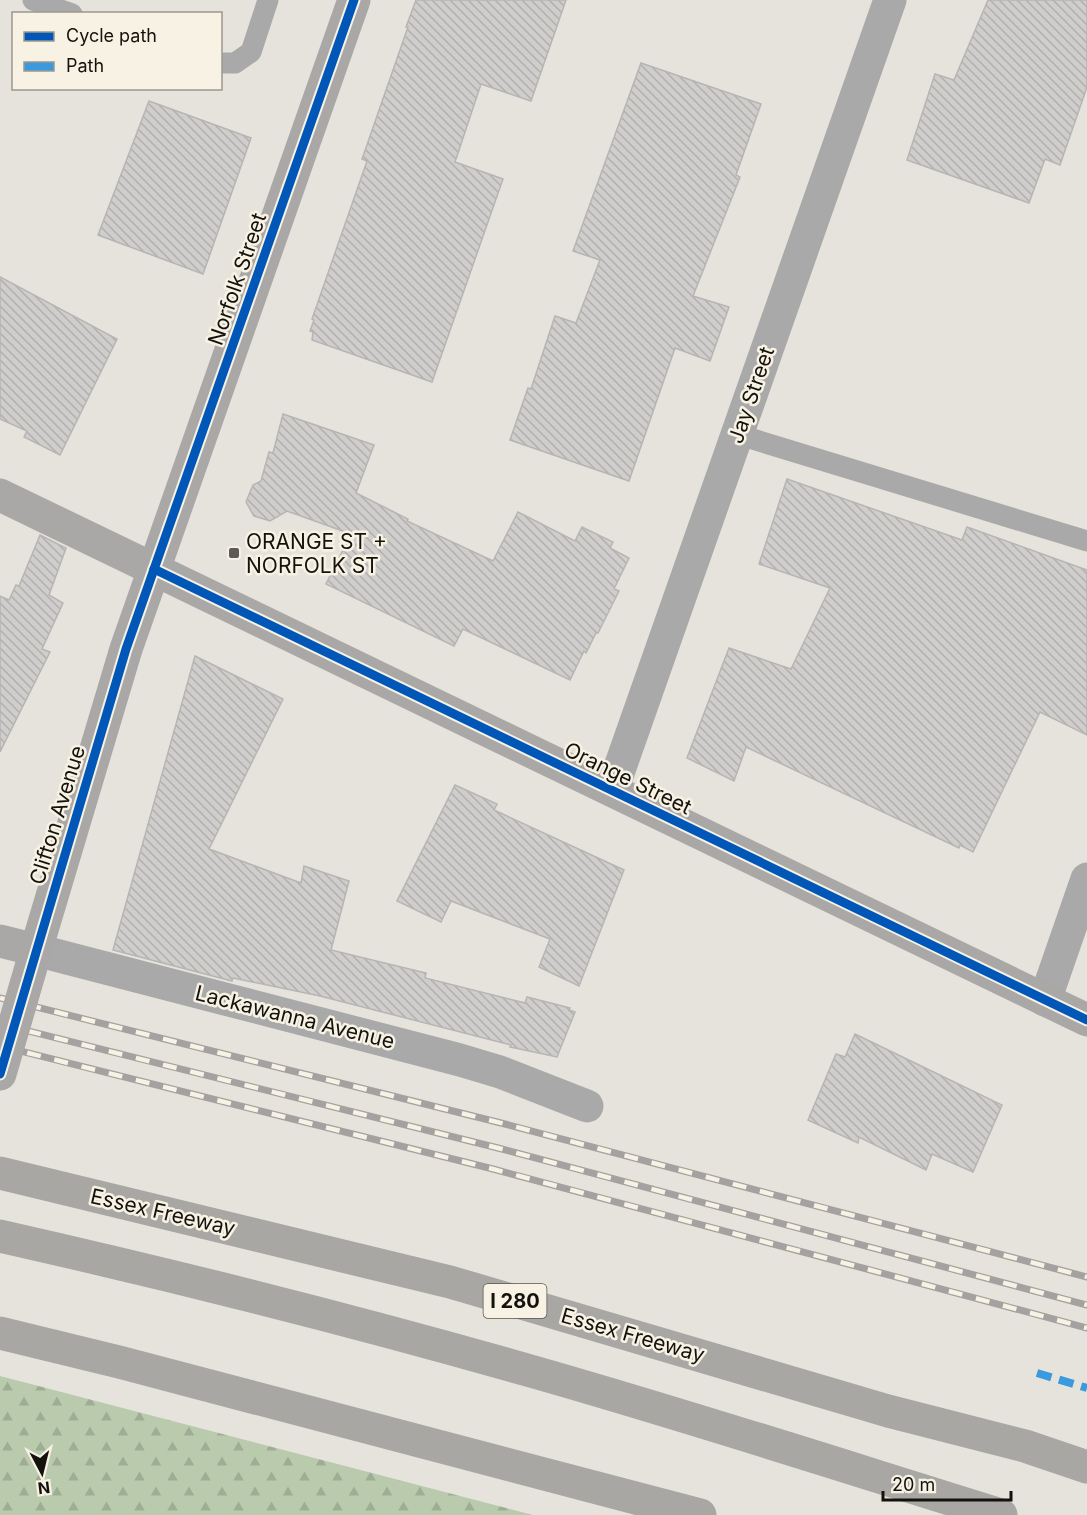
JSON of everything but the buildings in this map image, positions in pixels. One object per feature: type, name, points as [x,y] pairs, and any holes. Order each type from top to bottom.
[{"type":"highway","name":"Essex Freeway","points":[[0,1173],[450,1282],[888,1411],[1025,1446],[1087,1467]]},
{"type":"highway","points":[[0,1236],[233,1291],[506,1364],[673,1413],[1001,1515]]},
{"type":"highway","points":[[0,1333],[119,1362],[700,1515]]},
{"type":"main road","name":"Norfolk Street","points":[[154,569],[354,0]]},
{"type":"main road","name":"Orange Street","points":[[0,495],[1087,1020]]},
{"type":"main road","name":"Clifton Avenue","points":[[0,1074],[126,649],[154,569]]},
{"type":"main road","name":"Lackawanna Avenue","points":[[0,941],[36,950]]},
{"type":"street","name":"Jay Street","points":[[612,790],[890,0]]},
{"type":"street","points":[[1045,1000],[1087,879]]},
{"type":"street","name":"Lackawanna Avenue","points":[[36,950],[460,1060],[500,1072],[587,1106]]},
{"type":"lane","points":[[33,0],[66,12]]},
{"type":"lane","points":[[222,63],[236,63],[251,52],[268,0]]},
{"type":"lane","points":[[736,434],[1087,541]]},
{"type":"green space","points":[[0,1376],[533,1515],[0,1515]]},
{"type":"railway","points":[[0,998],[505,1124],[1087,1277]]},
{"type":"railway","points":[[0,1024],[498,1148],[1087,1305]]},
{"type":"railway","points":[[0,1046],[493,1169],[1087,1328]]},
{"type":"marked path","points":[[1037,1373],[1087,1388]]},
{"type":"cycle path","points":[[0,1074],[126,649],[354,0]]},
{"type":"cycle path","points":[[154,569],[1087,1020]]},
{"type":"place","name":"ORANGE ST + NORFOLK ST","points":[[234,553]]}]
